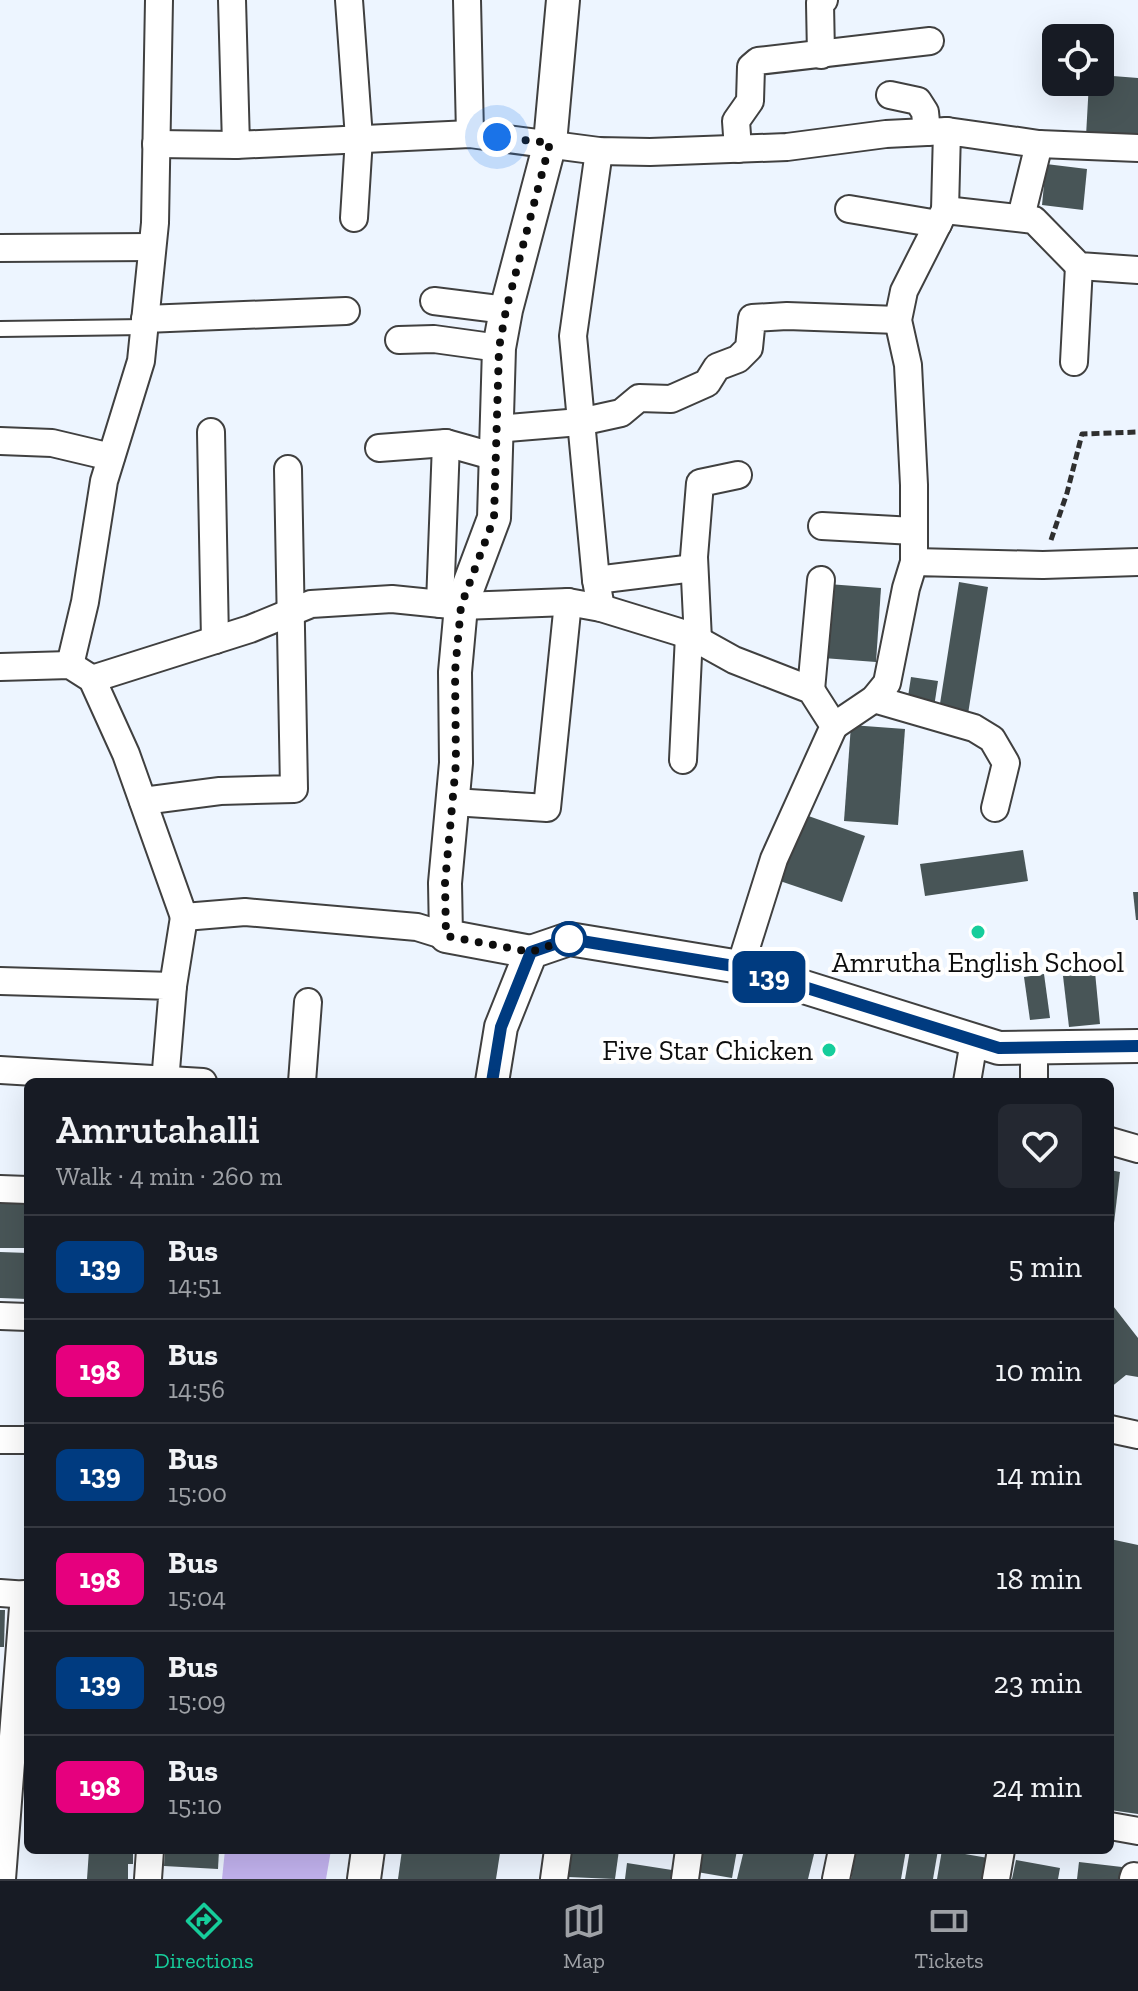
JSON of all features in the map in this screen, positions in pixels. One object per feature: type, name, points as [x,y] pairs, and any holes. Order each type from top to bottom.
[{"type":"street","points":[[70,665],[85,602],[104,481],[141,361],[152,247],[159,0]]},
{"type":"street","points":[[232,0],[236,145]]},
{"type":"street","points":[[349,0],[359,138],[354,218]]},
{"type":"street","points":[[467,0],[470,134]]},
{"type":"street","points":[[450,605],[494,518],[499,348],[550,143],[563,0]]},
{"type":"street","points":[[821,55],[820,3],[824,0]]},
{"type":"street","points":[[738,149],[736,121],[750,101],[751,67],[758,61],[930,41]]},
{"type":"street","points":[[740,967],[774,859],[834,726],[874,699],[887,683],[914,562],[908,365],[898,320],[904,291],[942,217],[937,131],[918,101],[890,95]]},
{"type":"street","points":[[156,144],[236,145],[470,134],[599,151],[738,149],[787,147],[886,134],[937,131],[1039,144],[1138,148]]},
{"type":"street","points":[[1021,217],[1039,144]]},
{"type":"street","points":[[599,151],[573,336],[601,608]]},
{"type":"street","points":[[849,209],[942,217],[1021,217],[1034,220],[1079,266],[1138,270]]},
{"type":"street","points":[[0,248],[152,247]]},
{"type":"street","points":[[1074,362],[1079,266]]},
{"type":"street","points":[[434,301],[506,310]]},
{"type":"street","points":[[144,323],[346,311]]},
{"type":"street","points":[[379,448],[495,443],[621,413],[639,398],[671,399],[707,383],[717,367],[738,359],[749,348],[752,318],[787,316],[898,320]]},
{"type":"street","points":[[399,340],[434,339],[499,348]]},
{"type":"street","points":[[211,432],[215,640]]},
{"type":"street","points":[[0,441],[52,443],[111,457]]},
{"type":"street","points":[[446,443],[456,763],[445,883],[446,936]]},
{"type":"street","points":[[143,801],[220,791],[294,789],[288,469]]},
{"type":"street","points":[[683,760],[693,638],[700,483],[738,475]]},
{"type":"street","points":[[822,526],[914,531]]},
{"type":"street","points":[[914,562],[1043,565],[1138,562]]},
{"type":"street","points":[[596,580],[694,568]]},
{"type":"street","points":[[811,690],[821,580]]},
{"type":"street","points":[[92,679],[215,640],[311,604],[392,599],[450,605],[568,602],[601,608],[693,638],[734,660],[811,690],[834,726]]},
{"type":"street","points":[[453,802],[547,808],[568,602]]},
{"type":"street","points":[[0,667],[70,665],[92,679],[126,754],[184,917],[173,986],[165,1078]]},
{"type":"street","points":[[874,699],[974,728],[992,739],[1006,763],[995,808]]},
{"type":"street","points":[[184,917],[245,912],[417,927],[446,936],[531,952],[569,939],[740,967],[999,1048],[1138,1046]]},
{"type":"street","points":[[493,1078],[501,1027],[531,952]]},
{"type":"street","points":[[0,981],[173,986]]},
{"type":"street","points":[[302,1078],[308,1002]]},
{"type":"street","points":[[968,1078],[974,1041]]},
{"type":"street","points":[[1034,1048],[1034,1078]]},
{"type":"street","points":[[0,1070],[132,1078]]},
{"type":"street","points":[[1114,1142],[1138,1149]]},
{"type":"street","points":[[0,1189],[24,1190]]},
{"type":"street","points":[[0,1316],[24,1317]]},
{"type":"street","points":[[1114,1430],[1138,1435]]},
{"type":"street","points":[[0,1440],[24,1440]]},
{"type":"street","points":[[2,1879],[17,1594]]},
{"type":"street","points":[[1114,1827],[1138,1831]]},
{"type":"street","points":[[148,1879],[150,1854]]},
{"type":"street","points":[[364,1879],[367,1854]]},
{"type":"street","points":[[554,1879],[557,1854]]},
{"type":"street","points":[[685,1879],[688,1854]]},
{"type":"street","points":[[836,1879],[841,1854]]},
{"type":"street","points":[[996,1879],[1000,1854]]},
{"type":"lane","points":[[0,329],[144,323]]},
{"type":"path","points":[[1043,565],[1067,493],[1082,434],[1138,432]]},
{"type":"shaded area","points":[[225,1854],[330,1854],[326,1879],[222,1879]]},
{"type":"building","points":[[1114,76],[1138,78],[1138,139],[1086,136],[1088,96],[1114,96]]},
{"type":"building","points":[[1046,164],[1087,169],[1083,210],[1042,205]]},
{"type":"building","points":[[959,582],[988,587],[968,714],[939,710]]},
{"type":"building","points":[[828,584],[881,588],[876,662],[823,658]]},
{"type":"building","points":[[911,677],[938,681],[934,707],[907,703]]},
{"type":"building","points":[[851,725],[905,729],[898,825],[844,821]]},
{"type":"building","points":[[800,813],[865,836],[842,902],[777,880]]},
{"type":"building","points":[[1023,850],[1028,881],[925,896],[920,864]]},
{"type":"building","points":[[1133,892],[1138,892],[1138,920],[1136,920]]},
{"type":"building","points":[[1095,972],[1100,1024],[1069,1027],[1063,976]]},
{"type":"building","points":[[1044,974],[1050,1018],[1030,1020],[1024,977]]},
{"type":"building","points":[[1114,1171],[1120,1172],[1114,1223]]},
{"type":"building","points":[[0,1204],[24,1204],[24,1248],[0,1248]]},
{"type":"building","points":[[0,1252],[24,1253],[24,1299],[0,1298]]},
{"type":"building","points":[[1114,1307],[1138,1338],[1138,1377],[1126,1375],[1114,1385]]},
{"type":"building","points":[[1114,1540],[1138,1545],[1138,1814],[1114,1811]]},
{"type":"building","points":[[0,1610],[5,1610],[4,1647],[0,1647]]},
{"type":"building","points":[[89,1854],[133,1854],[133,1864],[128,1864],[128,1879],[87,1879]]},
{"type":"building","points":[[165,1854],[219,1854],[218,1869],[164,1866]]},
{"type":"building","points":[[401,1854],[500,1854],[496,1879],[398,1879]]},
{"type":"building","points":[[571,1854],[618,1854],[615,1879],[568,1877]]},
{"type":"building","points":[[699,1854],[736,1854],[732,1878],[697,1872]]},
{"type":"building","points":[[743,1854],[814,1854],[808,1879],[737,1879]]},
{"type":"building","points":[[855,1854],[905,1854],[901,1879],[851,1879]]},
{"type":"building","points":[[909,1854],[937,1854],[933,1879],[905,1879]]},
{"type":"building","points":[[941,1854],[988,1858],[984,1879],[937,1879]]},
{"type":"building","points":[[1016,1860],[1060,1868],[1058,1879],[1012,1879]]},
{"type":"building","points":[[1079,1862],[1122,1867],[1121,1879],[1077,1879]]},
{"type":"building","points":[[627,1863],[672,1870],[671,1879],[625,1879]]},
{"type":"bus line","name":"139","points":[[493,1078],[501,1027],[531,952],[569,939],[740,967],[999,1048],[1138,1046]]},
{"type":"place","name":"Amrutha English School","points":[[978,932]]},
{"type":"place","name":"Five Star Chicken","points":[[829,1050]]},
{"type":"route","points":[[497,137],[550,143],[499,348],[494,518],[461,606],[455,672],[456,763],[445,883],[446,936],[531,952],[569,939]]}]
